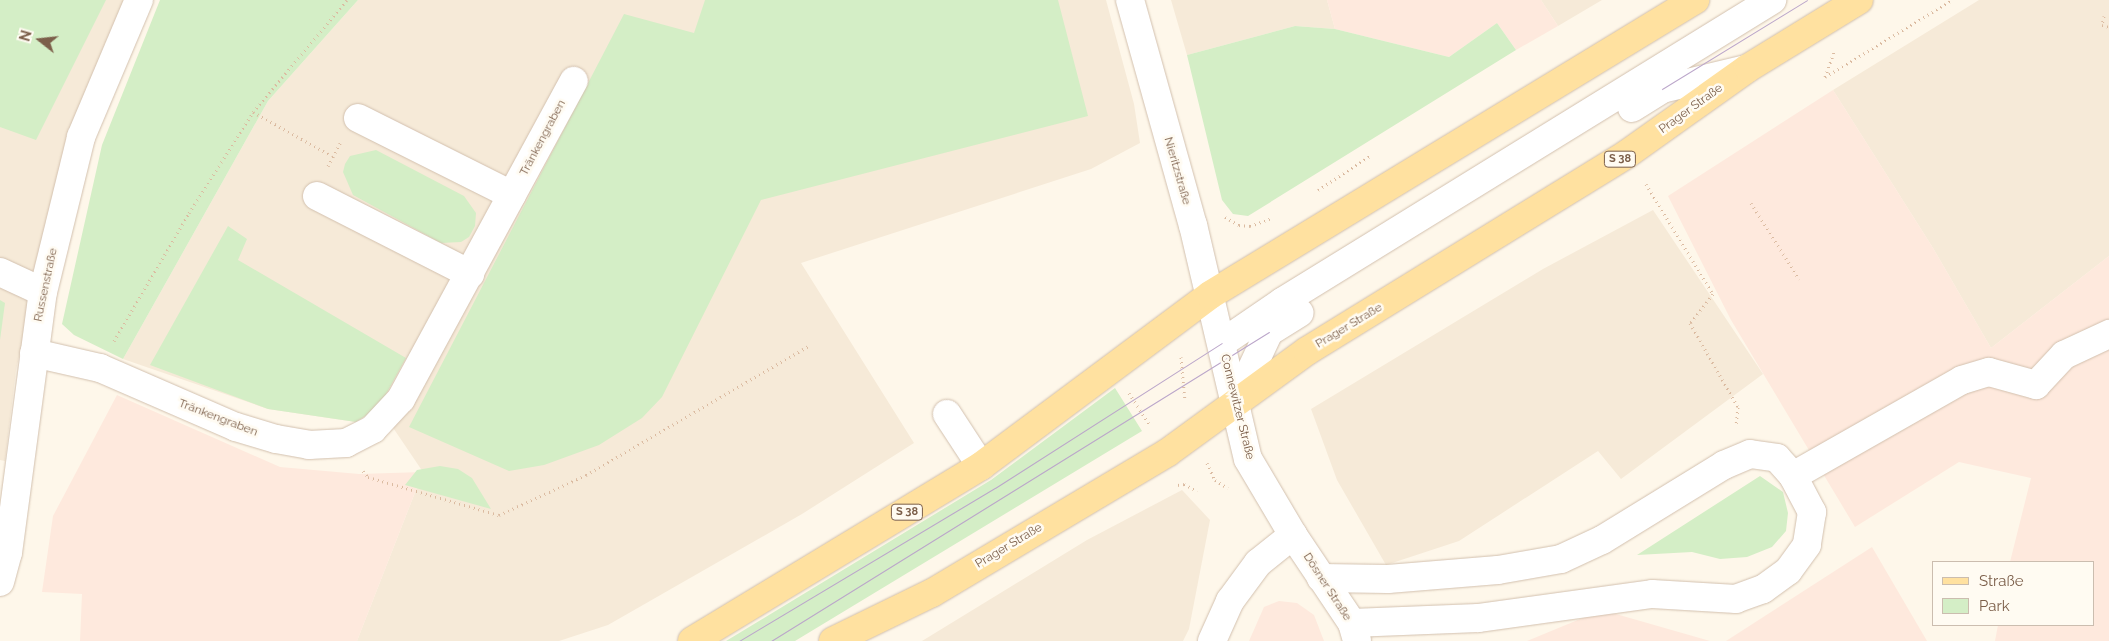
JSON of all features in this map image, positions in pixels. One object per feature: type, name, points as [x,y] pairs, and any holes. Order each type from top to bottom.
[{"type":"main road","name":"S 38","points":[[692,641],[981,466],[1210,295],[1695,0]]},
{"type":"main road","name":"Prager Straße","points":[[833,641],[932,594],[1167,452],[1198,443],[1236,402],[1307,351],[1627,154],[1748,68],[1859,0]]},
{"type":"street","name":"Russenstraße","points":[[0,582],[8,553],[43,292],[81,137],[140,0]]},
{"type":"street","name":"Nieritzstraße","points":[[1130,0],[1222,343]]},
{"type":"street","points":[[1222,343],[1299,291],[1772,0]]},
{"type":"street","points":[[1236,402],[1269,332],[1662,90],[1748,68]]},
{"type":"street","name":"Tränkengraben","points":[[34,353],[100,368],[236,427],[276,439],[309,445],[346,443],[373,429],[401,399],[574,81]]},
{"type":"street","points":[[358,118],[512,195]]},
{"type":"street","points":[[317,196],[470,274]]},
{"type":"street","points":[[0,272],[43,292]]},
{"type":"street","points":[[1793,476],[1962,380],[1989,372],[2036,385],[2064,355],[2109,334]]},
{"type":"street","name":"Connewitzer Straße","points":[[1222,343],[1248,459],[1293,535]]},
{"type":"street","points":[[947,414],[981,466]]},
{"type":"street","points":[[1321,578],[1388,579],[1498,570],[1561,559],[1602,540],[1724,465],[1750,454],[1764,454],[1776,458],[1793,476],[1812,512],[1807,545],[1788,571],[1763,589],[1736,598],[1652,594],[1478,618],[1355,632]]},
{"type":"street","points":[[1212,641],[1230,601],[1258,563],[1293,535]]},
{"type":"street","name":"Dösner Straße","points":[[1293,535],[1355,632]]},
{"type":"path","points":[[100,368],[189,213],[253,112],[347,0]]},
{"type":"path","points":[[1825,78],[1952,0]]},
{"type":"path","points":[[2104,16],[2102,25],[2109,27]]},
{"type":"path","points":[[253,112],[332,156]]},
{"type":"path","points":[[317,196],[332,156],[358,118]]},
{"type":"path","points":[[1313,192],[1370,156]]},
{"type":"path","points":[[1646,184],[1713,294],[1690,323],[1738,407],[1724,465]]},
{"type":"path","points":[[1751,203],[1799,278]]},
{"type":"path","points":[[1222,211],[1227,220],[1239,225],[1261,224],[1275,216]]},
{"type":"path","points":[[1184,314],[1181,379],[1198,443],[1216,480]]},
{"type":"path","points":[[363,434],[359,464],[368,477],[499,515],[586,476],[810,344]]},
{"type":"path","points":[[1123,384],[1150,425]]},
{"type":"shaded area","points":[[0,0],[128,0],[67,147],[16,370],[5,461],[0,460]]},
{"type":"shaded area","points":[[358,0],[1106,0],[1134,104],[1140,143],[1091,169],[801,263],[914,443],[802,514],[608,625],[559,641],[357,641],[423,472],[379,407],[356,422],[268,409],[123,359],[268,101]]},
{"type":"shaded area","points":[[1171,0],[1327,0],[1335,29],[1295,26],[1187,55]]},
{"type":"shaded area","points":[[1327,0],[1541,0],[1558,26],[1516,50],[1497,23],[1449,57],[1335,29]]},
{"type":"shaded area","points":[[1541,0],[1602,0],[1558,26]]},
{"type":"shaded area","points":[[1979,0],[2109,0],[2109,256],[1991,348],[1933,248],[1833,90]]},
{"type":"shaded area","points":[[1833,90],[1933,248],[1991,348],[2109,256],[2109,641],[1995,641],[1998,626],[2094,626],[2094,561],[2010,561],[2031,478],[1959,462],[1855,527],[1731,320],[1668,196]]},
{"type":"shaded area","points":[[1653,210],[1763,374],[1621,479],[1598,451],[1459,541],[1386,565],[1337,480],[1311,409],[1543,269]]},
{"type":"shaded area","points":[[117,395],[280,467],[359,474],[423,472],[357,641],[80,641],[82,594],[42,592],[53,516]]},
{"type":"shaded area","points":[[1182,490],[1210,520],[1189,629],[1183,641],[922,641],[1087,540]]},
{"type":"shaded area","points":[[1872,547],[1927,641],[1726,641]]},
{"type":"shaded area","points":[[1279,601],[1297,603],[1314,615],[1324,641],[1249,641],[1264,607]]},
{"type":"shaded area","points":[[1602,610],[1710,641],[1527,641]]},
{"type":"green space","points":[[0,0],[106,0],[36,140],[0,127]]},
{"type":"green space","points":[[160,0],[358,0],[268,101],[123,359],[74,335],[62,324],[102,145]]},
{"type":"green space","points":[[705,0],[1058,0],[1088,116],[761,200],[662,397],[642,418],[599,445],[544,465],[509,471],[409,427],[624,14],[694,33]]},
{"type":"green space","points":[[1497,23],[1516,50],[1248,216],[1233,214],[1222,200],[1187,55],[1295,26],[1335,29],[1449,57]]},
{"type":"green space","points":[[376,150],[464,196],[476,213],[475,226],[469,237],[461,242],[441,243],[353,195],[343,172],[345,164],[350,156]]},
{"type":"green space","points":[[228,226],[247,239],[238,260],[406,358],[379,407],[356,422],[268,409],[150,365]]},
{"type":"green space","points":[[0,300],[5,303],[0,340]]},
{"type":"green space","points":[[1115,388],[1142,431],[795,641],[726,641],[991,480]]},
{"type":"green space","points":[[440,466],[458,469],[472,478],[491,509],[405,485],[417,470]]},
{"type":"green space","points":[[1760,476],[1783,492],[1788,513],[1786,531],[1772,547],[1747,557],[1720,559],[1692,552],[1637,555]]},
{"type":"tram line","points":[[1662,89],[1807,0]]},
{"type":"tram line","points":[[771,641],[1269,332]]},
{"type":"tram line","points":[[739,641],[995,488],[1222,343]]}]
